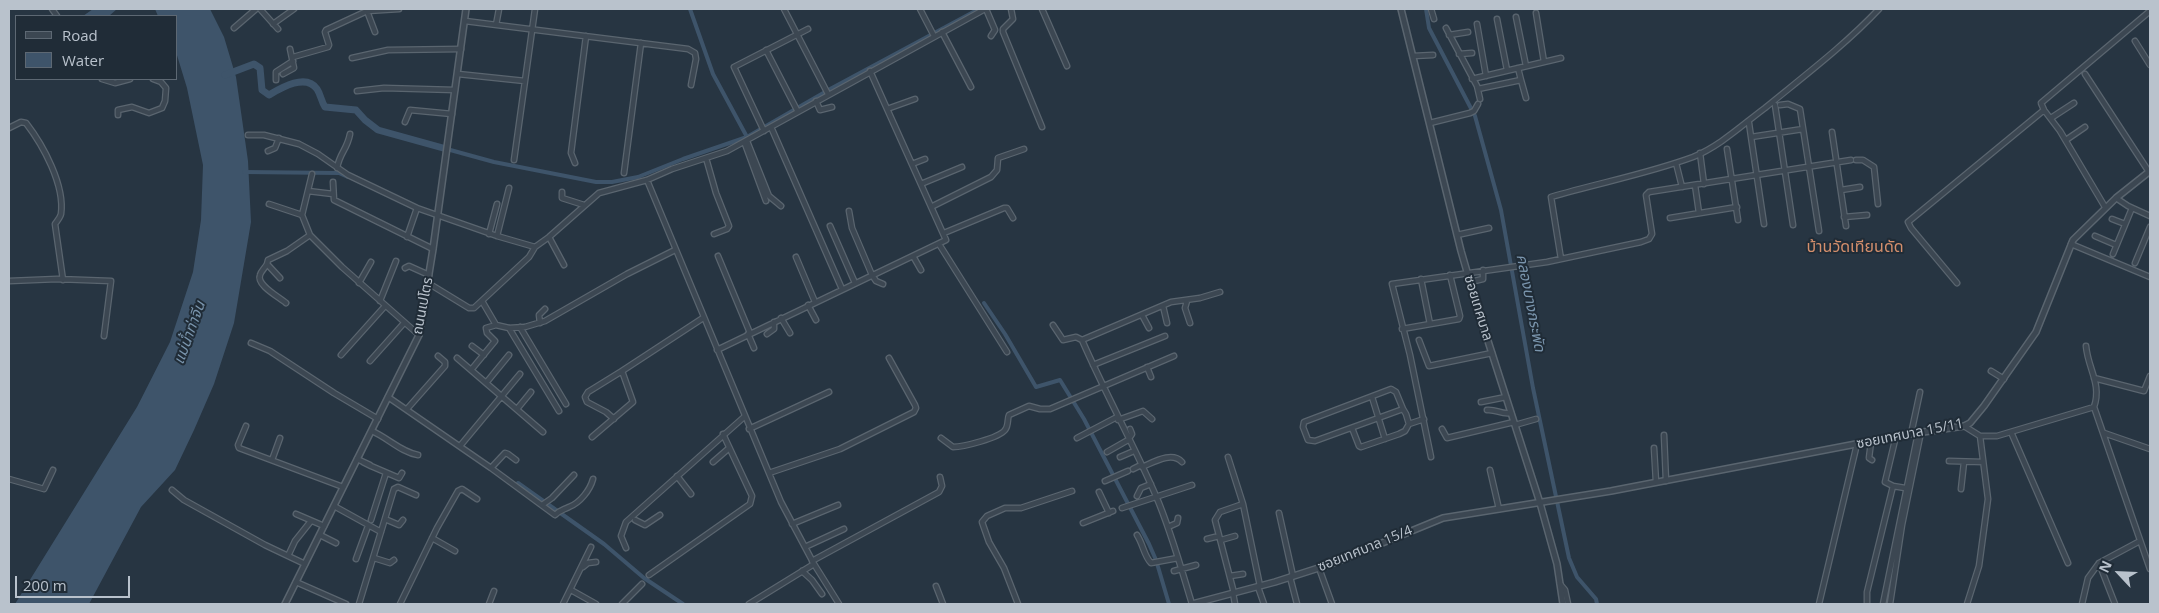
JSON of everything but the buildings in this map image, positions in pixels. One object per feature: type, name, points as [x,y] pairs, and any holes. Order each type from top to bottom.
[{"type":"street","points":[[234,28],[256,9]]},
{"type":"street","points":[[260,9],[278,30]]},
{"type":"street","points":[[274,24],[294,9]]},
{"type":"street","points":[[276,80],[276,72],[293,59],[328,48],[329,45],[324,31],[367,11],[398,9]]},
{"type":"street","name":"ถนนเปโตร","points":[[285,604],[343,487],[360,460],[372,431],[419,335],[438,217],[466,9]]},
{"type":"street","points":[[496,25],[498,9]]},
{"type":"street","points":[[514,160],[535,9]]},
{"type":"street","points":[[784,9],[828,94]]},
{"type":"street","points":[[920,9],[932,34]]},
{"type":"street","points":[[428,283],[469,308],[474,308],[529,257],[535,247],[599,193],[647,180],[746,142],[762,128],[771,127],[796,109],[816,101],[870,72],[932,34],[942,32],[986,9],[995,30],[991,36]]},
{"type":"street","points":[[1011,9],[1013,19],[1003,29],[1003,32],[1042,127]]},
{"type":"street","points":[[1042,9],[1067,66]]},
{"type":"street","name":"ซอยเทศบาล","points":[[1401,9],[1467,272],[1540,503],[1560,584],[1563,604]]},
{"type":"street","points":[[1431,9],[1434,19]]},
{"type":"street","points":[[1560,259],[1551,197],[1676,163],[1700,153],[1728,137],[1845,42],[1879,9]]},
{"type":"street","points":[[367,11],[375,32]]},
{"type":"street","points":[[2105,207],[2066,140],[2041,104],[2043,100],[2150,11]]},
{"type":"street","points":[[1536,13],[1544,62]]},
{"type":"street","points":[[1516,17],[1526,66]]},
{"type":"street","points":[[1497,19],[1508,70]]},
{"type":"street","points":[[465,21],[684,48],[693,52],[696,59],[692,85]]},
{"type":"street","points":[[1477,24],[1486,76]]},
{"type":"street","points":[[1430,123],[1472,112],[1479,101],[1478,89],[1446,28]]},
{"type":"street","points":[[762,128],[734,68],[808,29]]},
{"type":"street","points":[[942,32],[971,87]]},
{"type":"street","points":[[1449,35],[1468,32]]},
{"type":"street","points":[[576,163],[571,153],[586,36]]},
{"type":"street","points":[[2135,41],[2150,65]]},
{"type":"street","points":[[624,173],[641,43]]},
{"type":"street","points":[[283,74],[294,68],[290,49]]},
{"type":"street","points":[[352,58],[388,50],[461,49]]},
{"type":"street","points":[[766,50],[796,109]]},
{"type":"street","points":[[1459,54],[1472,53]]},
{"type":"street","points":[[1412,56],[1433,55]]},
{"type":"street","points":[[1472,79],[1561,58]]},
{"type":"street","points":[[1518,68],[1526,98]]},
{"type":"street","points":[[870,72],[944,233],[943,242],[1007,352]]},
{"type":"street","points":[[458,74],[525,81]]},
{"type":"street","points":[[2085,74],[2150,171]]},
{"type":"street","points":[[104,80],[111,83],[125,80]]},
{"type":"street","points":[[118,115],[118,110],[132,107],[149,113],[162,108],[165,101],[166,88],[161,82],[156,80]]},
{"type":"street","points":[[1478,89],[1521,80]]},
{"type":"street","points":[[357,91],[384,88],[455,90]]},
{"type":"street","points":[[887,109],[916,99]]},
{"type":"street","points":[[816,101],[820,110],[832,107]]},
{"type":"street","points":[[2051,118],[2074,103]]},
{"type":"street","points":[[1793,225],[1784,171],[1777,105],[1788,104],[1800,108],[1811,167],[1819,231]]},
{"type":"street","points":[[405,122],[410,110],[452,114]]},
{"type":"street","points":[[1957,283],[1908,222],[2044,110]]},
{"type":"street","points":[[9,128],[21,122],[26,123],[50,162],[59,194],[61,216],[55,224],[63,280]]},
{"type":"street","points":[[1749,123],[1764,224]]},
{"type":"street","points":[[771,127],[842,289]]},
{"type":"street","points":[[2066,140],[2085,127]]},
{"type":"street","points":[[1751,137],[1803,129]]},
{"type":"street","points":[[1832,132],[1846,226]]},
{"type":"street","points":[[248,135],[257,134],[279,138],[310,149],[348,175],[417,208],[489,234],[535,247]]},
{"type":"street","points":[[337,168],[340,155],[348,146],[350,134]]},
{"type":"street","points":[[268,151],[275,148],[279,138]]},
{"type":"street","points":[[746,142],[766,201]]},
{"type":"street","points":[[746,142],[769,196],[781,206]]},
{"type":"street","points":[[931,207],[991,177],[997,170],[998,158],[1024,149]]},
{"type":"street","points":[[1727,149],[1738,220]]},
{"type":"street","points":[[1700,153],[1704,184]]},
{"type":"street","points":[[706,158],[716,193],[729,226],[727,229],[714,234]]},
{"type":"street","points":[[912,164],[925,159]]},
{"type":"street","points":[[1431,457],[1424,419],[1392,284],[1560,259],[1650,239],[1652,226],[1647,192],[1863,160],[1874,167],[1878,204]]},
{"type":"street","points":[[1676,163],[1682,187]]},
{"type":"street","points":[[921,184],[962,167]]},
{"type":"street","name":"ซอยเทศบาล 15/11","points":[[1540,503],[1666,481],[1896,436],[1964,426],[1976,416],[2036,332],[2071,244],[2105,207],[2150,171]]},
{"type":"street","points":[[312,174],[302,215],[310,236],[380,302],[419,335]]},
{"type":"street","points":[[647,180],[749,429],[792,524],[839,604]]},
{"type":"street","points":[[333,182],[333,199],[336,201],[433,248]]},
{"type":"street","points":[[1695,185],[1699,213]]},
{"type":"street","points":[[1841,190],[1860,187]]},
{"type":"street","points":[[497,236],[509,188]]},
{"type":"street","points":[[308,191],[333,194]]},
{"type":"street","points":[[562,192],[562,198],[584,205]]},
{"type":"street","points":[[2116,198],[2150,216]]},
{"type":"street","points":[[269,204],[302,215]]},
{"type":"street","points":[[489,234],[497,204]]},
{"type":"street","points":[[1670,218],[1737,207]]},
{"type":"street","points":[[407,237],[417,208]]},
{"type":"street","points":[[944,233],[1004,208],[1009,210],[1013,218]]},
{"type":"street","points":[[2113,254],[2132,208]]},
{"type":"street","points":[[849,211],[852,228],[872,275],[876,281],[883,284]]},
{"type":"street","points":[[1844,217],[1867,214]]},
{"type":"street","points":[[2112,219],[2125,224]]},
{"type":"street","points":[[830,226],[855,283]]},
{"type":"street","points":[[2134,263],[2150,227]]},
{"type":"street","points":[[1457,235],[1489,228]]},
{"type":"street","points":[[286,303],[264,286],[260,281],[260,275],[270,258],[286,251],[310,236]]},
{"type":"street","points":[[2095,236],[2116,245]]},
{"type":"street","points":[[549,237],[564,265]]},
{"type":"street","points":[[717,350],[943,242]]},
{"type":"street","points":[[2071,244],[2150,277]]},
{"type":"street","points":[[471,370],[495,341],[487,333],[486,328],[496,325],[509,328],[520,327],[540,323],[627,274],[675,250]]},
{"type":"street","points":[[718,256],[754,348]]},
{"type":"street","points":[[913,256],[921,270]]},
{"type":"street","points":[[796,257],[815,302]]},
{"type":"street","points":[[380,302],[396,261]]},
{"type":"street","points":[[360,283],[371,262]]},
{"type":"street","points":[[267,264],[280,278]]},
{"type":"street","points":[[405,268],[408,266],[429,275]]},
{"type":"street","points":[[1470,282],[1483,280],[1483,270]]},
{"type":"street","points":[[1402,329],[1454,321],[1460,318],[1450,275]]},
{"type":"street","points":[[1421,279],[1430,324]]},
{"type":"street","points":[[9,281],[111,281],[104,336]]},
{"type":"street","points":[[1053,325],[1058,336],[1063,340],[1076,338],[1082,340],[1176,301],[1187,301],[1220,292]]},
{"type":"street","points":[[482,301],[496,325]]},
{"type":"street","points":[[1187,301],[1185,308],[1190,323]]},
{"type":"street","points":[[808,305],[816,320]]},
{"type":"street","points":[[341,355],[385,306]]},
{"type":"street","points":[[1163,306],[1167,323]]},
{"type":"street","points":[[540,323],[539,315],[545,309]]},
{"type":"street","points":[[1142,315],[1149,328]]},
{"type":"street","points":[[614,419],[606,412],[587,402],[585,397],[588,392],[703,318]]},
{"type":"street","points":[[781,318],[790,333]]},
{"type":"street","points":[[766,334],[774,329],[774,322]]},
{"type":"street","points":[[370,361],[404,323]]},
{"type":"street","points":[[520,327],[566,404]]},
{"type":"street","points":[[509,328],[559,411]]},
{"type":"street","points":[[1093,365],[1165,336]]},
{"type":"street","points":[[1082,340],[1102,386],[1151,484],[1168,527],[1192,604]]},
{"type":"street","points":[[1419,340],[1429,366],[1492,354]]},
{"type":"street","points":[[251,343],[270,351],[378,419]]},
{"type":"street","points":[[472,346],[484,355]]},
{"type":"street","points":[[2086,346],[2087,359],[2098,386],[2094,407],[2150,569]]},
{"type":"street","points":[[486,382],[509,355]]},
{"type":"street","points":[[407,409],[446,366],[445,362],[438,356]]},
{"type":"street","points":[[941,438],[953,447],[976,443],[1002,432],[1008,424],[1009,415],[1016,410],[1029,406],[1050,409],[1174,356]]},
{"type":"street","points":[[457,358],[543,432]]},
{"type":"street","points":[[769,473],[840,449],[914,412],[915,405],[889,358]]},
{"type":"street","points":[[1147,367],[1151,377]]},
{"type":"street","points":[[592,437],[634,402],[622,371]]},
{"type":"street","points":[[1991,371],[2004,379]]},
{"type":"street","points":[[460,446],[520,374]]},
{"type":"street","points":[[2094,378],[2144,391],[2147,388],[2150,376]]},
{"type":"street","points":[[1403,409],[1310,441],[1302,428],[1304,422],[1394,390],[1406,414],[1409,424]]},
{"type":"street","points":[[517,409],[531,392]]},
{"type":"street","points":[[749,429],[829,392]]},
{"type":"street","points":[[1911,434],[1920,392]]},
{"type":"street","points":[[1372,397],[1385,438]]},
{"type":"street","points":[[1481,402],[1506,397]]},
{"type":"street","points":[[388,398],[407,409],[545,504],[554,514],[572,506],[588,491],[593,479]]},
{"type":"street","points":[[1964,426],[1980,436],[1997,436],[2094,407]]},
{"type":"street","points":[[1077,438],[1118,418],[1143,410],[1152,419]]},
{"type":"street","points":[[1487,410],[1495,410],[1503,414],[1511,413]]},
{"type":"street","points":[[626,548],[621,536],[623,527],[723,434],[744,417]]},
{"type":"street","points":[[1352,428],[1360,447],[1405,431],[1409,424],[1424,419]]},
{"type":"street","points":[[1442,429],[1447,438],[1536,419]]},
{"type":"street","points":[[246,426],[238,445],[239,448],[343,487]]},
{"type":"street","points":[[1107,452],[1128,440],[1132,434],[1130,429]]},
{"type":"street","points":[[372,431],[387,438],[408,453],[418,455]]},
{"type":"street","points":[[1883,604],[1905,488],[1920,432]]},
{"type":"street","points":[[1890,604],[1902,525],[1920,432]]},
{"type":"street","points":[[2011,432],[2068,563]]},
{"type":"street","points":[[2104,433],[2150,449]]},
{"type":"street","points":[[649,575],[750,504],[752,496],[728,449],[723,434]]},
{"type":"street","points":[[1664,435],[1666,481]]},
{"type":"street","points":[[1896,436],[1885,480],[1886,484],[1905,488]]},
{"type":"street","points":[[1967,604],[1978,566],[1988,499],[1980,436]]},
{"type":"street","points":[[272,460],[280,438]]},
{"type":"street","points":[[1871,442],[1868,458],[1872,460]]},
{"type":"street","points":[[1820,604],[1857,444]]},
{"type":"street","points":[[1654,448],[1656,482]]},
{"type":"street","points":[[713,462],[728,449]]},
{"type":"street","points":[[1120,458],[1134,451]]},
{"type":"street","points":[[491,468],[505,453],[516,460]]},
{"type":"street","points":[[1110,479],[1166,457],[1176,458],[1182,462]]},
{"type":"street","points":[[1228,457],[1243,504],[1264,604]]},
{"type":"street","points":[[360,460],[399,478],[402,473]]},
{"type":"street","points":[[1949,461],[1983,462]]},
{"type":"street","points":[[1961,489],[1964,462]]},
{"type":"street","points":[[9,479],[44,489],[53,470]]},
{"type":"street","points":[[1490,470],[1499,509]]},
{"type":"street","points":[[371,520],[386,472]]},
{"type":"street","points":[[545,504],[574,474]]},
{"type":"street","points":[[677,476],[690,494]]},
{"type":"street","points":[[749,604],[813,562],[939,492],[942,486],[940,476]]},
{"type":"street","points":[[1137,496],[1141,488],[1151,484]]},
{"type":"street","points":[[1126,507],[1192,485]]},
{"type":"street","points":[[1867,604],[1867,592],[1893,486]]},
{"type":"street","points":[[359,604],[395,488],[416,495]]},
{"type":"street","points":[[400,604],[432,538],[458,491],[462,489],[477,499]]},
{"type":"street","points":[[172,490],[184,500],[305,564]]},
{"type":"street","points":[[1018,604],[1004,568],[989,542],[982,522],[987,516],[1005,508],[1021,508],[1072,491]]},
{"type":"street","points":[[1083,523],[1111,512],[1099,492]]},
{"type":"street","name":"ซอยเทศบาล 15/4","points":[[1192,604],[1319,568],[1435,520],[1540,503]]},
{"type":"street","points":[[1235,604],[1230,576],[1215,520],[1216,516],[1224,510],[1243,504]]},
{"type":"street","points":[[334,506],[381,532]]},
{"type":"street","points":[[792,524],[838,506]]},
{"type":"street","points":[[1279,513],[1297,604]]},
{"type":"street","points":[[296,514],[324,526]]},
{"type":"street","points":[[634,518],[645,525],[660,515]]},
{"type":"street","points":[[1168,527],[1177,523],[1178,518]]},
{"type":"street","points":[[386,519],[400,525],[402,520]]},
{"type":"street","points":[[288,556],[295,541],[310,521]]},
{"type":"street","points":[[356,559],[368,526]]},
{"type":"street","points":[[804,547],[844,529]]},
{"type":"street","points":[[320,534],[336,543]]},
{"type":"street","points":[[1138,535],[1144,547],[1146,557],[1155,563],[1178,558]]},
{"type":"street","points":[[1207,539],[1235,536]]},
{"type":"street","points":[[432,538],[455,551]]},
{"type":"street","points":[[2082,604],[2088,578],[2099,563],[2140,541]]},
{"type":"street","points":[[563,604],[591,548]]},
{"type":"street","points":[[374,558],[390,563],[394,560]]},
{"type":"street","points":[[582,567],[588,563],[596,562]]},
{"type":"street","points":[[2099,563],[2115,604]]},
{"type":"street","points":[[1174,571],[1196,565]]},
{"type":"street","points":[[1319,568],[1332,604]]},
{"type":"street","points":[[802,571],[812,580],[822,594]]},
{"type":"street","points":[[1230,576],[1243,574]]},
{"type":"street","points":[[296,582],[346,604]]},
{"type":"street","points":[[622,604],[642,584]]},
{"type":"street","points":[[1560,584],[1565,590],[1568,604]]},
{"type":"street","points":[[936,586],[943,604]]},
{"type":"street","points":[[571,590],[596,604]]},
{"type":"street","points":[[489,604],[494,591]]},
{"type":"water","points":[[93,9],[117,9],[110,15],[84,15]]},
{"type":"water","name":"แม่น้ำท่าจีน","points":[[155,9],[210,9],[224,37],[236,77],[248,161],[251,222],[234,323],[214,384],[175,470],[141,507],[89,604],[15,604],[137,407],[170,342],[193,272],[201,220],[203,165],[187,88],[178,59],[178,15],[158,15]]},
{"type":"waterway","points":[[690,9],[713,74],[747,137]]},
{"type":"waterway","points":[[443,148],[494,162],[596,182],[612,182],[638,177],[747,137],[832,88],[979,9]]},
{"type":"waterway","name":"คลองบางกระพัด","points":[[1426,9],[1429,28],[1475,116],[1501,210],[1533,388],[1569,558],[1577,577],[1596,599],[1597,604]]},
{"type":"waterway","points":[[225,75],[254,64],[260,68],[262,90],[269,95],[293,83],[307,82],[317,89],[325,107],[356,110],[378,130],[443,148]]},
{"type":"waterway","points":[[244,172],[339,173],[348,177]]},
{"type":"waterway","points":[[984,303],[1005,334],[1036,387],[1060,380],[1084,419],[1149,544],[1156,560],[1169,604]]},
{"type":"waterway","points":[[518,483],[604,544],[644,578],[683,604]]},
{"type":"district","name":"บ้านวัดเทียนดัด","points":[[1855,247]]}]
